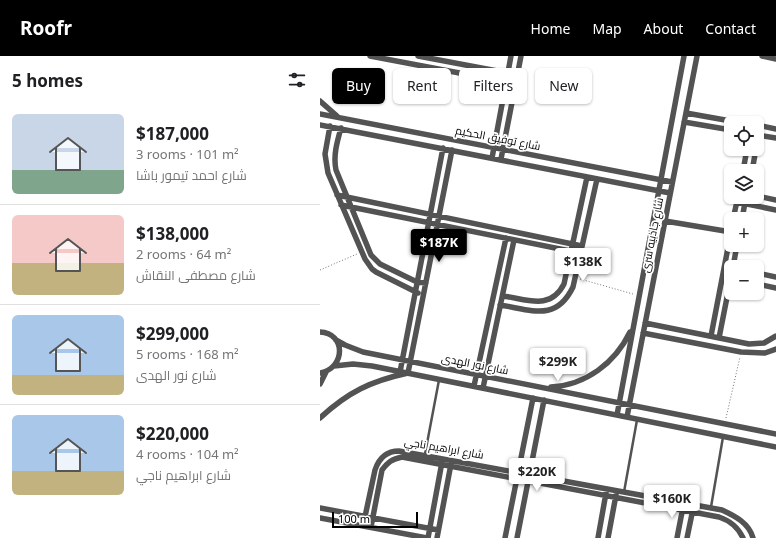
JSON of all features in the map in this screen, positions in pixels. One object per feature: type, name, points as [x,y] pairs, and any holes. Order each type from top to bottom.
[{"type":"street","points":[[370,56],[430,68],[432,57]]},
{"type":"street","points":[[418,56],[442,58],[486,68]]},
{"type":"street","points":[[509,68],[512,56]]},
{"type":"street","points":[[501,159],[521,56]]},
{"type":"street","name":"شارع جاذبيه سرى","points":[[617,415],[684,56]]},
{"type":"street","name":"شارع جاذبيه سرى","points":[[627,417],[697,56]]},
{"type":"street","points":[[762,56],[776,59]]},
{"type":"street","points":[[440,68],[442,58]]},
{"type":"street","points":[[320,101],[339,117]]},
{"type":"street","points":[[492,158],[502,104]]},
{"type":"street","points":[[686,113],[724,120]]},
{"type":"street","name":"شارع توفيق الحكيم","points":[[320,114],[672,182]]},
{"type":"street","points":[[684,122],[724,129]]},
{"type":"street","name":"شارع توفيق الحكيم","points":[[320,124],[670,193]]},
{"type":"street","points":[[330,126],[325,160],[328,173],[361,252],[372,269],[415,293],[423,295]]},
{"type":"street","points":[[764,127],[776,129]]},
{"type":"street","points":[[341,128],[334,162],[371,255],[377,262],[417,282],[426,283]]},
{"type":"street","points":[[764,136],[776,138]]},
{"type":"street","points":[[400,372],[443,148]]},
{"type":"street","points":[[320,418],[334,405],[351,393],[369,384],[408,373],[452,150]]},
{"type":"street","points":[[502,296],[543,302],[549,300],[560,291],[564,284],[587,177]]},
{"type":"street","points":[[491,308],[543,312],[562,304],[569,296],[573,287],[597,178]]},
{"type":"street","points":[[337,195],[582,246]]},
{"type":"street","points":[[764,197],[776,200]]},
{"type":"street","points":[[743,212],[745,204],[776,210]]},
{"type":"street","points":[[341,205],[580,253]]},
{"type":"street","points":[[665,221],[724,231]]},
{"type":"street","points":[[474,386],[506,238]]},
{"type":"street","points":[[483,388],[514,240]]},
{"type":"street","points":[[711,336],[727,252]]},
{"type":"street","points":[[647,255],[658,258]]},
{"type":"street","points":[[764,274],[776,277]]},
{"type":"street","points":[[764,285],[776,288]]},
{"type":"street","points":[[549,300],[553,309]]},
{"type":"street","points":[[719,338],[727,300]]},
{"type":"street","points":[[542,388],[558,387],[573,383],[588,377],[601,369],[612,359],[622,346],[629,333],[634,318]]},
{"type":"street","points":[[645,323],[749,344],[764,343],[776,336]]},
{"type":"street","name":"شارع نور الهدى","points":[[320,327],[336,340],[363,352],[775,433]]},
{"type":"street","points":[[320,332],[328,334]]},
{"type":"street","points":[[643,333],[741,352],[765,353],[776,349]]},
{"type":"street","points":[[320,384],[323,372],[334,366],[340,357],[340,351],[336,340]]},
{"type":"street","points":[[764,343],[765,353]]},
{"type":"street","name":"شارع نور الهدى","points":[[334,366],[344,364],[363,364],[776,447]]},
{"type":"street","points":[[505,538],[533,398]]},
{"type":"street","points":[[517,538],[544,400]]},
{"type":"street","points":[[770,446],[776,451]]},
{"type":"street","name":"شارع ابراهيم ناجي","points":[[383,456],[399,450],[425,454],[722,510],[736,517],[747,527],[753,538]]},
{"type":"street","points":[[363,526],[374,470],[383,456],[388,462],[382,470],[371,528]]},
{"type":"street","name":"شارع ابراهيم ناجي","points":[[388,462],[394,458],[402,457],[692,512],[727,520],[737,528],[743,538]]},
{"type":"street","points":[[320,518],[427,538],[443,458]]},
{"type":"street","points":[[436,538],[451,459]]},
{"type":"street","points":[[598,538],[607,488]]},
{"type":"street","points":[[608,538],[617,490]]},
{"type":"street","points":[[677,538],[684,503]]},
{"type":"street","points":[[687,538],[693,504]]},
{"type":"street","points":[[320,508],[438,530]]},
{"type":"lane","points":[[425,454],[439,379]]},
{"type":"lane","points":[[624,492],[637,419]]},
{"type":"lane","points":[[711,508],[724,437]]},
{"type":"path","points":[[320,270],[361,252]]},
{"type":"path","points":[[575,277],[639,296]]},
{"type":"path","points":[[725,424],[741,352]]}]
